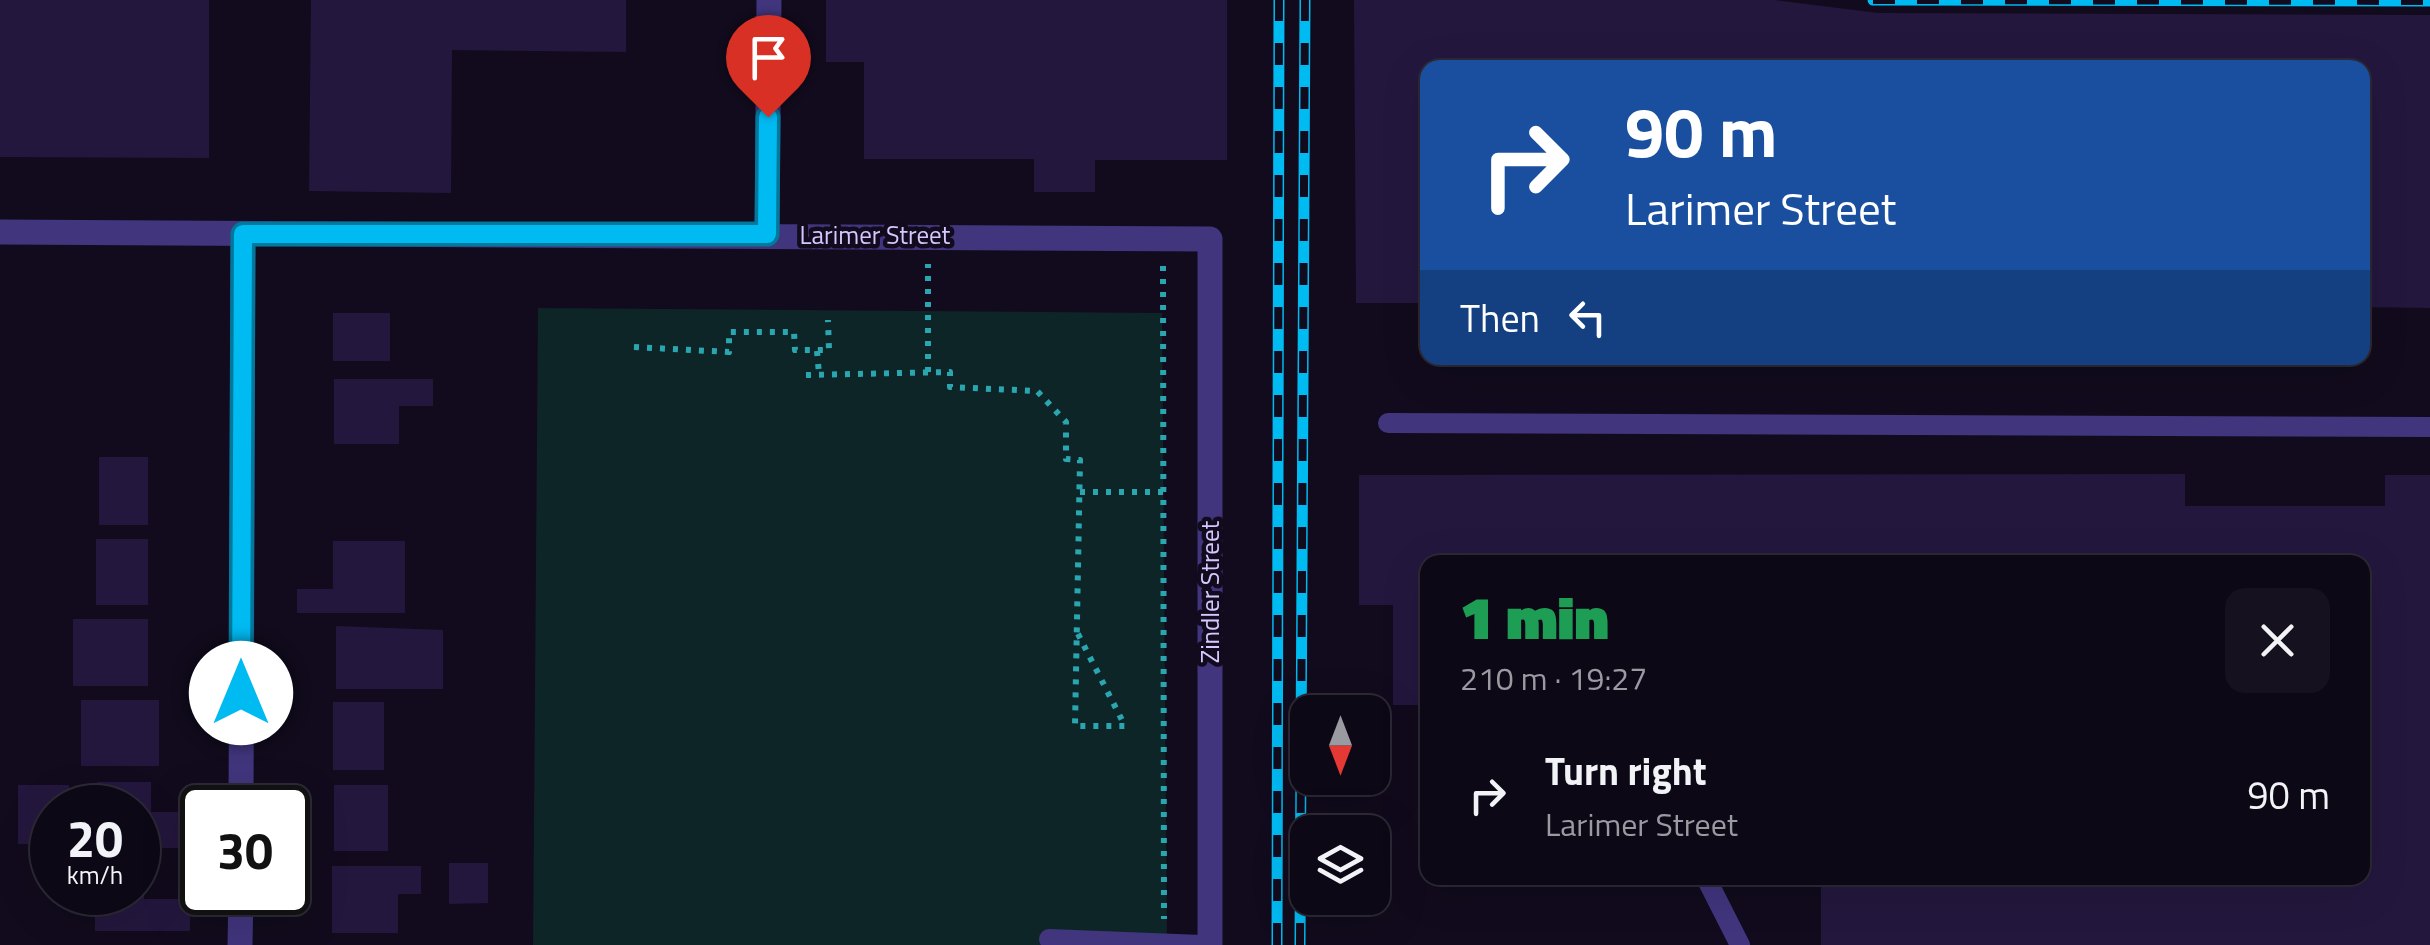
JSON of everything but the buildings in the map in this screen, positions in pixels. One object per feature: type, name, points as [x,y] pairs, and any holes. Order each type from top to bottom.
[{"type":"street","points":[[767,234],[769,0]]},
{"type":"street","name":"Larimer Street","points":[[0,232],[1210,238]]},
{"type":"street","points":[[241,785],[243,234]]},
{"type":"street","name":"Zindler Street","points":[[1210,238],[1210,945]]},
{"type":"street","points":[[240,915],[240,945]]},
{"type":"lane","points":[[1388,423],[2430,427]]},
{"type":"lane","points":[[1710,885],[1740,945]]},
{"type":"lane","points":[[1048,939],[1202,945]]},
{"type":"path","points":[[928,372],[929,236]]},
{"type":"path","points":[[1163,238],[1164,944]]},
{"type":"path","points":[[634,347],[729,352],[728,332],[794,332],[795,350],[829,350],[828,320]]},
{"type":"path","points":[[816,350],[818,374]]},
{"type":"path","points":[[806,375],[950,372],[950,387],[1037,391],[1066,422],[1066,459],[1080,460],[1075,726],[1125,726],[1077,632]]},
{"type":"path","points":[[1080,492],[1163,492]]},
{"type":"green space","points":[[538,308],[1162,313],[1167,945],[533,945]]},
{"type":"railway","points":[[1277,945],[1279,0]]},
{"type":"railway","points":[[1300,945],[1305,0]]},
{"type":"railway","points":[[1873,0],[2430,1]]},
{"type":"route","points":[[241,693],[243,234],[767,234],[768,117]]}]
